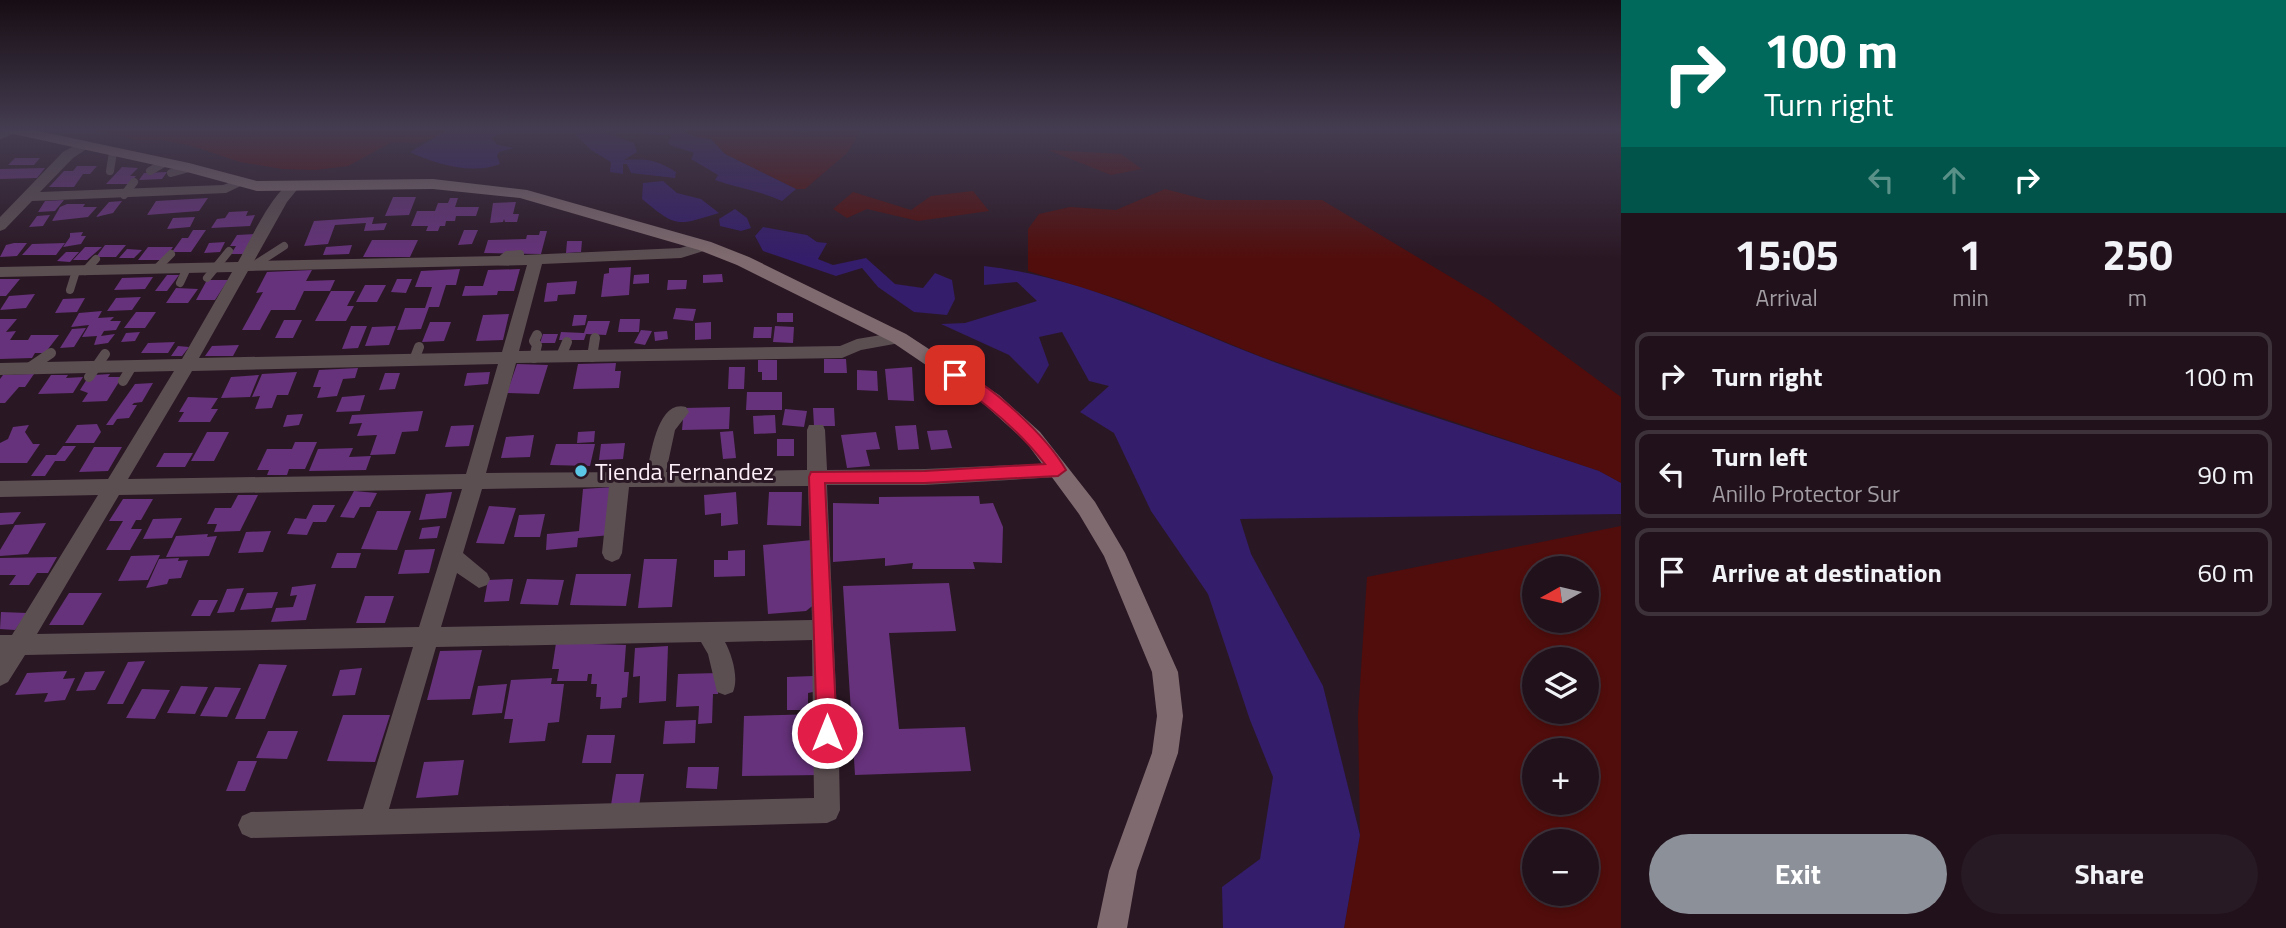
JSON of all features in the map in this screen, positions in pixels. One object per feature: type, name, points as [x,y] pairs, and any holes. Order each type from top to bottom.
[{"type":"street","points":[[0,226],[51,172]]},
{"type":"street","points":[[188,172],[257,186],[432,184],[521,193],[705,246],[794,284],[899,338],[992,400],[1033,437],[1087,508],[1114,553],[1165,672],[1170,716],[1165,753],[1123,871],[1112,928]]},
{"type":"street","points":[[27,197],[68,200],[124,195],[198,194],[226,189],[242,182]]},
{"type":"street","points":[[0,675],[9,644],[113,487],[167,362],[247,266],[281,200],[293,186]]},
{"type":"street","points":[[0,272],[85,267],[187,268],[211,272],[247,266],[347,259],[540,260],[681,253],[705,246]]},
{"type":"street","points":[[372,822],[474,481],[508,357],[540,260]]},
{"type":"street","points":[[5,366],[60,370],[97,366],[127,373],[167,362],[335,365],[417,354],[534,358],[564,349],[592,357],[617,351],[651,349],[754,347],[842,352],[857,345],[899,338]]},
{"type":"street","points":[[655,479],[666,428],[680,412]]},
{"type":"street","points":[[251,825],[827,810],[835,679],[824,630],[817,536],[816,430]]},
{"type":"street","points":[[0,489],[925,477],[1058,470]]},
{"type":"street","points":[[611,553],[620,479]]},
{"type":"street","points":[[451,555],[479,579]]},
{"type":"street","points":[[9,644],[222,643],[427,636],[618,632],[708,634],[824,630]]},
{"type":"street","points":[[708,634],[719,653],[725,684]]},
{"type":"lane","points":[[124,195],[134,182]]},
{"type":"lane","points":[[247,266],[284,246]]},
{"type":"lane","points":[[211,272],[229,251]]},
{"type":"lane","points":[[138,268],[171,254]]},
{"type":"lane","points":[[70,290],[85,267]]},
{"type":"lane","points":[[180,284],[187,268]]},
{"type":"lane","points":[[534,358],[537,345],[534,341],[537,335]]},
{"type":"lane","points":[[592,357],[595,338]]},
{"type":"lane","points":[[29,368],[51,353]]},
{"type":"shaded area","points":[[631,172],[676,172],[675,178]]},
{"type":"shaded area","points":[[713,172],[762,172],[796,189],[782,201],[715,180],[718,175]]},
{"type":"shaded area","points":[[762,172],[824,172],[805,189],[796,189]]},
{"type":"shaded area","points":[[663,181],[677,193],[701,199],[719,213],[685,222],[670,220],[642,199],[643,183]]},
{"type":"shaded area","points":[[1165,189],[1207,200],[1322,200],[1489,300],[1621,397],[1621,483],[1599,471],[1262,357],[1128,302],[1028,271],[1028,229],[1039,214],[1070,207],[1116,210]]},
{"type":"shaded area","points":[[973,191],[989,211],[918,221],[867,209],[847,218],[833,209],[853,192],[911,210],[931,196]]},
{"type":"shaded area","points":[[735,209],[747,218],[751,228],[741,231],[720,226],[719,219]]},
{"type":"shaded area","points":[[763,227],[807,235],[817,242],[827,243],[818,259],[833,265],[866,258],[895,284],[923,288],[935,273],[952,280],[955,299],[947,315],[914,312],[878,287],[862,268],[836,276],[763,251],[755,236]]},
{"type":"shaded area","points":[[984,266],[1091,290],[1261,357],[1387,402],[1599,471],[1621,483],[1621,514],[1240,519],[1251,554],[1323,686],[1360,835],[1344,928],[1223,928],[1222,887],[1260,859],[1273,777],[1250,720],[1208,594],[1151,511],[1114,433],[1080,412],[1109,386],[1089,381],[1062,332],[1039,337],[1049,365],[1038,384],[1009,355],[941,324],[965,323],[1037,301],[1017,282],[984,285]]},
{"type":"shaded area","points":[[1621,526],[1621,928],[1344,928],[1360,835],[1358,716],[1367,577]]},
{"type":"building","points":[[0,172],[42,172],[37,178],[0,179]]},
{"type":"building","points":[[63,172],[91,172],[83,174],[74,187],[49,187]]},
{"type":"building","points":[[117,172],[134,172],[130,176],[136,176],[129,184],[106,184]]},
{"type":"building","points":[[167,172],[162,179],[139,180],[144,173]]},
{"type":"building","points":[[393,197],[416,197],[409,215],[385,216]]},
{"type":"building","points":[[208,198],[199,211],[147,215],[156,201]]},
{"type":"building","points":[[450,198],[458,198],[455,207],[479,207],[476,216],[456,216],[455,221],[446,221],[445,226],[440,226],[438,231],[426,231],[428,226],[411,226],[417,211],[435,211],[438,203],[448,203]]},
{"type":"building","points":[[64,200],[55,211],[38,212],[45,201]]},
{"type":"building","points":[[122,201],[113,213],[96,217],[109,202]]},
{"type":"building","points":[[516,202],[513,214],[519,214],[517,222],[505,222],[504,219],[503,222],[490,223],[493,203]]},
{"type":"building","points":[[67,204],[97,207],[88,217],[52,221],[60,207]]},
{"type":"building","points":[[248,211],[246,216],[255,215],[250,226],[211,228],[217,219],[225,218],[229,212]]},
{"type":"building","points":[[50,215],[43,226],[29,227],[37,216]]},
{"type":"building","points":[[195,217],[190,227],[167,229],[173,218]]},
{"type":"building","points":[[374,217],[372,224],[387,223],[384,230],[364,231],[366,223],[335,225],[328,244],[304,246],[314,221]]},
{"type":"building","points":[[193,230],[206,230],[191,252],[172,252],[182,238],[188,238]]},
{"type":"building","points":[[464,230],[478,230],[472,244],[458,245]]},
{"type":"building","points":[[540,231],[547,231],[541,254],[484,253],[488,240],[526,239],[527,235],[539,235]]},
{"type":"building","points":[[83,232],[81,236],[86,236],[81,244],[63,247],[70,233]]},
{"type":"building","points":[[255,234],[244,254],[231,254],[236,246],[230,246],[237,235]]},
{"type":"building","points":[[372,240],[418,240],[410,257],[363,257]]},
{"type":"building","points":[[567,241],[582,241],[581,252],[566,253]]},
{"type":"building","points":[[225,242],[220,252],[204,253],[209,243]]},
{"type":"building","points":[[27,243],[17,256],[0,257],[6,245]]},
{"type":"building","points":[[65,243],[56,255],[22,255],[32,244]]},
{"type":"building","points":[[105,245],[126,245],[116,257],[96,257]]},
{"type":"building","points":[[352,245],[349,254],[323,255],[326,247]]},
{"type":"building","points":[[85,247],[102,247],[87,260],[73,260]]},
{"type":"building","points":[[148,247],[173,247],[164,260],[138,260]]},
{"type":"building","points":[[127,249],[142,250],[134,258],[119,258]]},
{"type":"building","points":[[66,252],[79,252],[70,262],[57,261]]},
{"type":"building","points":[[631,267],[629,295],[601,297],[604,274],[609,273],[609,268]]},
{"type":"building","points":[[460,269],[456,285],[446,285],[439,307],[429,307],[421,329],[397,330],[405,308],[425,308],[432,287],[415,287],[421,271]]},
{"type":"building","points":[[520,269],[514,291],[498,291],[497,295],[462,296],[465,286],[483,286],[488,270]]},
{"type":"building","points":[[312,270],[306,281],[335,280],[330,291],[304,291],[295,310],[271,310],[260,330],[242,330],[263,292],[256,293],[267,272]]},
{"type":"building","points":[[649,274],[649,283],[633,284],[634,275]]},
{"type":"building","points":[[722,274],[723,282],[703,283],[703,275]]},
{"type":"building","points":[[167,275],[179,275],[167,291],[155,291]]},
{"type":"building","points":[[153,277],[145,289],[114,290],[122,278]]},
{"type":"building","points":[[0,279],[20,279],[6,296],[0,296]]},
{"type":"building","points":[[397,279],[412,279],[406,293],[391,292]]},
{"type":"building","points":[[207,280],[228,280],[215,300],[196,300]]},
{"type":"building","points":[[668,280],[687,280],[686,289],[667,290]]},
{"type":"building","points":[[577,281],[575,294],[558,295],[557,301],[544,302],[547,283]]},
{"type":"building","points":[[365,285],[386,285],[377,302],[356,302]]},
{"type":"building","points":[[176,288],[198,289],[188,303],[166,303]]},
{"type":"building","points":[[331,291],[355,291],[347,306],[354,306],[346,321],[315,321]]},
{"type":"building","points":[[35,294],[26,308],[0,310],[9,296]]},
{"type":"building","points":[[141,297],[132,310],[107,311],[116,298]]},
{"type":"building","points":[[85,298],[77,312],[55,313],[63,299]]},
{"type":"building","points":[[676,308],[696,309],[693,321],[673,319]]},
{"type":"building","points":[[102,311],[98,318],[114,317],[110,321],[121,321],[116,330],[104,331],[101,336],[115,334],[108,343],[94,345],[97,336],[82,337],[89,325],[71,327],[79,313]]},
{"type":"building","points":[[136,312],[156,312],[145,328],[124,328]]},
{"type":"building","points":[[777,313],[793,313],[793,322],[777,322]]},
{"type":"building","points":[[509,314],[503,340],[476,341],[483,315]]},
{"type":"building","points":[[574,315],[587,315],[585,325],[572,326]]},
{"type":"building","points":[[0,319],[17,319],[6,332],[16,331],[10,340],[28,340],[31,335],[59,335],[45,353],[35,353],[32,358],[0,359]]},
{"type":"building","points":[[620,319],[640,319],[639,332],[618,332]]},
{"type":"building","points":[[284,320],[302,320],[293,338],[275,338]]},
{"type":"building","points":[[588,321],[610,321],[606,335],[586,334],[584,340],[559,340],[561,332],[584,333]]},
{"type":"building","points":[[430,322],[451,322],[444,341],[422,342]]},
{"type":"building","points":[[711,322],[711,339],[695,340],[695,323]]},
{"type":"building","points":[[351,326],[367,326],[358,348],[342,349]]},
{"type":"building","points":[[396,326],[389,345],[365,346],[372,327]]},
{"type":"building","points":[[775,326],[794,327],[793,343],[773,342]]},
{"type":"building","points":[[754,327],[772,327],[771,338],[753,338]]},
{"type":"building","points":[[86,328],[74,347],[60,348],[72,329]]},
{"type":"building","points":[[641,330],[652,331],[645,345],[634,343]]},
{"type":"building","points":[[667,331],[668,339],[655,341],[654,332]]},
{"type":"building","points":[[140,332],[135,341],[121,342],[126,333]]},
{"type":"building","points":[[543,334],[558,334],[555,343],[540,343]]},
{"type":"building","points":[[175,342],[168,353],[141,353],[148,343]]},
{"type":"building","points":[[239,345],[233,356],[205,356],[212,346]]},
{"type":"building","points":[[178,346],[189,347],[182,356],[171,356]]},
{"type":"building","points":[[824,359],[846,359],[847,373],[824,373]]},
{"type":"building","points":[[758,360],[777,360],[777,380],[762,380],[762,372],[758,372]]},
{"type":"building","points":[[616,363],[615,371],[621,371],[619,388],[573,389],[578,364]]},
{"type":"building","points":[[517,364],[548,365],[539,394],[507,393]]},
{"type":"building","points":[[729,367],[745,367],[744,389],[728,389]]},
{"type":"building","points":[[912,367],[914,401],[888,400],[885,369]]},
{"type":"building","points":[[358,368],[355,378],[343,379],[337,396],[317,398],[321,387],[313,387],[319,370]]},
{"type":"building","points":[[857,370],[877,371],[878,391],[857,390]]},
{"type":"building","points":[[297,372],[288,395],[277,395],[272,408],[255,409],[260,396],[252,397],[262,374]]},
{"type":"building","points":[[490,372],[488,384],[464,386],[467,373]]},
{"type":"building","points":[[385,373],[400,373],[395,389],[379,390]]},
{"type":"building","points":[[34,374],[25,387],[19,387],[5,403],[0,403],[0,379],[3,375]]},
{"type":"building","points":[[110,374],[108,377],[122,377],[107,401],[82,402],[88,393],[80,390],[87,379],[94,375]]},
{"type":"building","points":[[51,375],[83,377],[73,393],[38,394]]},
{"type":"building","points":[[259,375],[250,397],[221,398],[231,377]]},
{"type":"building","points":[[153,383],[142,402],[132,405],[137,405],[129,418],[117,419],[113,425],[106,425],[135,384]]},
{"type":"building","points":[[747,392],[782,392],[782,410],[746,410]]},
{"type":"building","points":[[365,395],[360,411],[336,412],[342,397]]},
{"type":"building","points":[[188,397],[218,398],[211,409],[218,409],[210,422],[178,422],[184,412],[179,412]]},
{"type":"building","points":[[730,407],[729,429],[682,430],[684,408]]},
{"type":"building","points":[[813,408],[834,408],[835,426],[814,426]]},
{"type":"building","points":[[785,409],[807,411],[804,427],[782,425]]},
{"type":"building","points":[[423,411],[418,431],[402,432],[395,454],[370,455],[377,435],[357,436],[362,423],[349,424],[352,415]]},
{"type":"building","points":[[303,414],[299,425],[283,427],[287,415]]},
{"type":"building","points":[[775,415],[776,433],[754,434],[753,416]]},
{"type":"building","points":[[97,424],[101,432],[94,443],[65,443],[77,425]]},
{"type":"building","points":[[29,425],[25,432],[33,444],[40,444],[27,463],[0,463],[0,443],[8,439],[13,427]]},
{"type":"building","points":[[474,425],[469,446],[445,447],[451,426]]},
{"type":"building","points":[[916,425],[919,449],[898,450],[895,426]]},
{"type":"building","points":[[947,430],[952,448],[931,450],[927,431]]},
{"type":"building","points":[[595,431],[594,442],[577,443],[578,432]]},
{"type":"building","points":[[733,431],[736,458],[723,459],[720,432]]},
{"type":"building","points":[[207,432],[229,432],[214,461],[191,461]]},
{"type":"building","points":[[876,432],[880,449],[866,450],[870,466],[847,468],[841,435]]},
{"type":"building","points":[[534,435],[530,457],[501,458],[506,437]]},
{"type":"building","points":[[777,439],[794,439],[794,456],[777,456]]},
{"type":"building","points":[[295,442],[317,442],[305,469],[289,469],[287,475],[267,475],[269,470],[257,470],[267,449],[292,449]]},
{"type":"building","points":[[625,443],[623,459],[599,460],[601,444]]},
{"type":"building","points":[[556,444],[595,444],[590,466],[550,465]]},
{"type":"building","points":[[63,446],[76,446],[65,461],[55,461],[45,476],[31,476],[46,455],[56,455]]},
{"type":"building","points":[[94,447],[122,447],[108,471],[79,472]]},
{"type":"building","points":[[353,448],[349,457],[371,456],[366,470],[309,471],[318,449]]},
{"type":"building","points":[[164,453],[193,453],[185,467],[156,467]]},
{"type":"building","points":[[613,487],[611,535],[578,538],[577,547],[546,550],[547,534],[579,531],[583,489]]},
{"type":"building","points":[[354,491],[377,493],[370,507],[360,507],[354,518],[340,517]]},
{"type":"building","points":[[452,492],[446,518],[419,520],[426,494]]},
{"type":"building","points":[[736,492],[738,524],[721,526],[721,513],[705,515],[704,495]]},
{"type":"building","points":[[769,492],[802,492],[801,526],[767,525]]},
{"type":"building","points":[[238,495],[258,495],[240,531],[214,532],[217,524],[207,524],[215,508],[231,508]]},
{"type":"building","points":[[979,496],[980,504],[993,503],[1003,527],[1002,563],[973,562],[975,569],[912,569],[913,563],[885,566],[885,558],[833,562],[833,503],[879,504],[879,497]]},
{"type":"building","points":[[123,499],[153,499],[141,520],[136,520],[131,529],[142,529],[130,550],[106,550],[123,521],[109,521]]},
{"type":"building","points":[[313,505],[335,505],[326,522],[313,522],[307,535],[287,534],[295,518],[306,519]]},
{"type":"building","points":[[489,506],[516,508],[504,544],[476,543]]},
{"type":"building","points":[[377,511],[411,511],[397,550],[361,549]]},
{"type":"building","points":[[21,512],[13,524],[0,525],[0,513]]},
{"type":"building","points":[[545,514],[540,537],[514,537],[519,515]]},
{"type":"building","points":[[182,518],[172,538],[143,539],[153,519]]},
{"type":"building","points":[[46,523],[28,554],[0,556],[0,550],[15,525]]},
{"type":"building","points":[[440,526],[437,538],[419,539],[422,528]]},
{"type":"building","points":[[271,531],[263,552],[238,553],[246,532]]},
{"type":"building","points":[[208,534],[207,537],[217,536],[209,556],[166,557],[176,536]]},
{"type":"building","points":[[812,540],[816,603],[806,611],[768,614],[763,545]]},
{"type":"building","points":[[435,549],[429,573],[398,574],[405,550]]},
{"type":"building","points":[[745,550],[745,576],[714,577],[714,560],[728,560],[728,551]]},
{"type":"building","points":[[337,553],[361,553],[356,568],[331,568]]},
{"type":"building","points":[[160,555],[148,580],[118,581],[131,556]]},
{"type":"building","points":[[57,557],[48,573],[37,573],[29,585],[9,585],[16,575],[0,575],[0,558]]},
{"type":"building","points":[[179,558],[178,561],[188,560],[181,578],[169,579],[167,584],[146,588],[159,559]]},
{"type":"building","points":[[644,559],[677,559],[672,607],[638,608]]},
{"type":"building","points":[[576,574],[631,574],[626,606],[570,605]]},
{"type":"building","points":[[513,579],[509,601],[484,602],[488,580]]},
{"type":"building","points":[[527,579],[564,580],[558,605],[520,604]]},
{"type":"building","points":[[949,583],[956,631],[889,633],[899,729],[965,727],[971,771],[855,775],[843,586]]},
{"type":"building","points":[[316,584],[306,620],[271,622],[276,608],[293,607],[297,595],[290,596],[292,587]]},
{"type":"building","points":[[244,588],[234,612],[217,613],[227,589]]},
{"type":"building","points":[[278,592],[272,608],[240,610],[247,593]]},
{"type":"building","points":[[69,593],[102,593],[83,625],[49,625]]},
{"type":"building","points":[[365,596],[394,596],[385,623],[356,623]]},
{"type":"building","points":[[199,600],[218,600],[210,616],[191,616]]},
{"type":"building","points":[[1,612],[27,613],[15,630],[0,629]]},
{"type":"building","points":[[556,643],[626,645],[624,672],[629,672],[627,697],[622,698],[621,708],[600,709],[601,697],[596,697],[597,684],[591,684],[592,674],[588,674],[587,681],[557,681],[559,669],[552,669]]},
{"type":"building","points":[[668,646],[666,701],[639,703],[640,676],[633,677],[635,648]]},
{"type":"building","points":[[482,650],[470,699],[427,700],[440,651]]},
{"type":"building","points":[[145,661],[123,704],[107,704],[128,662]]},
{"type":"building","points":[[259,664],[287,665],[265,719],[235,719]]},
{"type":"building","points":[[362,668],[355,695],[332,696],[340,670]]},
{"type":"building","points":[[67,671],[63,679],[75,678],[65,700],[44,702],[48,693],[15,695],[27,673]]},
{"type":"building","points":[[105,671],[95,690],[76,691],[85,672]]},
{"type":"building","points":[[719,673],[718,694],[713,694],[712,723],[698,724],[699,706],[676,707],[678,674]]},
{"type":"building","points":[[813,676],[813,692],[808,693],[808,710],[787,710],[787,677]]},
{"type":"building","points":[[552,678],[551,684],[564,684],[559,722],[548,723],[545,741],[509,743],[513,719],[504,719],[511,680]]},
{"type":"building","points":[[507,684],[502,713],[472,715],[478,686]]},
{"type":"building","points":[[181,686],[208,687],[195,714],[167,713]]},
{"type":"building","points":[[215,687],[241,688],[227,717],[200,716]]},
{"type":"building","points":[[142,689],[170,690],[155,719],[126,718]]},
{"type":"building","points":[[819,714],[820,775],[742,776],[744,716]]},
{"type":"building","points":[[343,715],[390,715],[375,762],[327,761]]},
{"type":"building","points":[[696,720],[695,743],[663,744],[665,721]]},
{"type":"building","points":[[268,731],[298,731],[287,759],[256,758]]},
{"type":"building","points":[[587,735],[615,735],[611,763],[582,763]]},
{"type":"building","points":[[464,760],[458,795],[416,798],[424,762]]},
{"type":"building","points":[[238,761],[257,761],[245,791],[226,791]]},
{"type":"building","points":[[688,767],[719,767],[717,789],[686,788]]},
{"type":"building","points":[[616,774],[644,774],[639,806],[611,805]]},
{"type":"place","name":"Tienda Fernandez","points":[[581,471]]},
{"type":"route","points":[[827,733],[817,536],[817,477],[925,477],[1058,470],[1033,437],[992,400],[955,375]]}]
